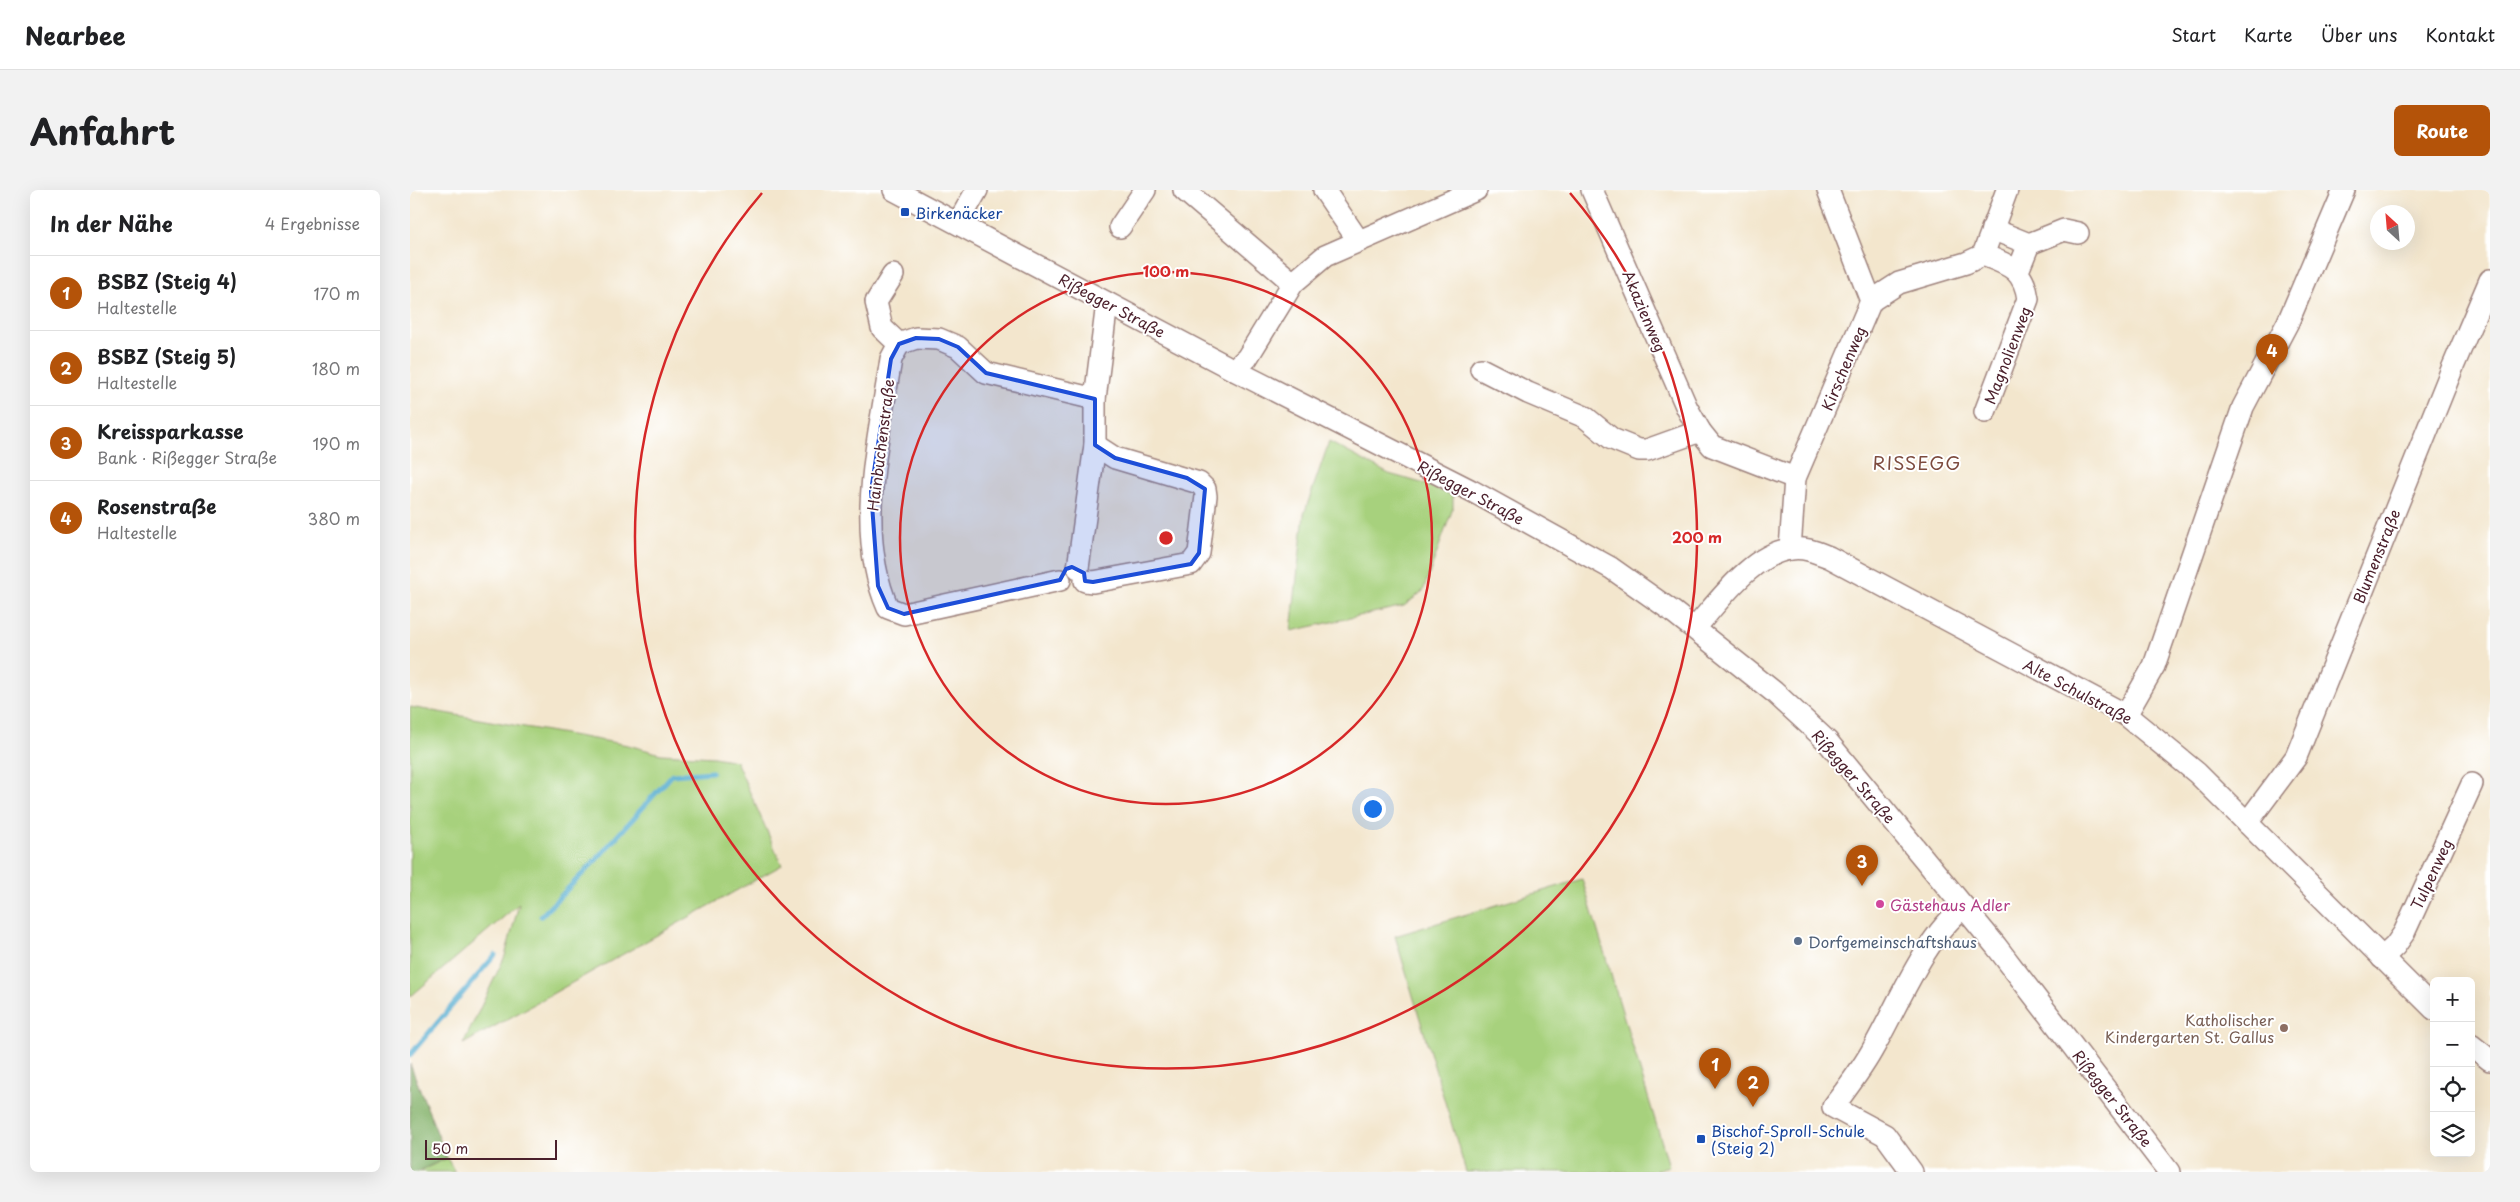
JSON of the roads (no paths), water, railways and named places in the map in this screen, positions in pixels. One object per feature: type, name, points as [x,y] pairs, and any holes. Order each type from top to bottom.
[{"type":"street","name":"Rißegger Straße","points":[[894,190],[1234,370],[1472,491],[1602,564],[1695,628],[1774,692],[1827,740],[1964,907],[2169,1172]]},
{"type":"street","points":[[958,223],[977,190]]},
{"type":"street","points":[[1120,227],[1146,190]]},
{"type":"street","points":[[1184,190],[1293,283]]},
{"type":"street","points":[[1324,190],[1358,240]]},
{"type":"street","points":[[1234,370],[1247,358],[1293,283],[1325,256],[1436,198],[1476,190]]},
{"type":"street","name":"Akazienweg","points":[[1592,190],[1686,408],[1700,431],[1712,446],[1795,478]]},
{"type":"street","points":[[1828,190],[1871,301],[1899,284],[1966,263],[1983,255],[2008,190]]},
{"type":"street","points":[[2126,715],[2154,666],[2243,407],[2288,322],[2344,190]]},
{"type":"street","points":[[1992,229],[2029,244],[2064,230],[2078,233]]},
{"type":"street","points":[[1983,255],[2018,271],[2029,244]]},
{"type":"street","name":"Magnolienweg","points":[[1985,412],[2028,299],[2026,283],[2018,271]]},
{"type":"street","points":[[893,275],[876,302],[882,328],[899,344],[916,338],[939,339],[958,347],[986,373],[1096,399]]},
{"type":"street","name":"Blumenstraße","points":[[2247,824],[2296,757],[2452,369],[2490,280]]},
{"type":"street","name":"Kirschenweg","points":[[1790,548],[1795,478],[1871,301]]},
{"type":"street","points":[[1082,575],[1094,445],[1096,399],[1107,303]]},
{"type":"street","name":"Hainbuchenstraße","points":[[899,344],[891,359],[871,491],[871,518],[878,586],[888,608],[904,614],[1060,580],[1066,569],[1082,575],[1093,582],[1192,564],[1199,553],[1206,496],[1205,489],[1199,483],[1115,458],[1094,445]]},
{"type":"street","points":[[1481,369],[1528,393],[1586,416],[1612,439],[1639,450],[1646,450],[1700,431]]},
{"type":"street","name":"Alte Schulstraße","points":[[1695,628],[1747,571],[1768,556],[1790,548],[1809,549],[1829,556],[2126,715],[2197,773],[2430,1005]]},
{"type":"street","name":"Tulpenweg","points":[[2382,958],[2404,933],[2472,784]]},
{"type":"street","points":[[1912,1172],[1884,1136],[1873,1127],[1834,1108],[1873,1050],[1934,938],[1947,920],[1964,907]]},
{"type":"street","points":[[2475,1048],[2490,1060]]},
{"type":"waterway","points":[[541,916],[595,861],[672,775],[712,772]]},
{"type":"waterway","points":[[410,1055],[495,955]]},
{"type":"place","name":"Birkenäcker","points":[[905,212]]},
{"type":"place","name":"Rosenstraße","points":[[2272,375]]},
{"type":"place","name":"Kreissparkasse","points":[[1862,886]]},
{"type":"place","name":"Gästehaus Adler","points":[[1880,904]]},
{"type":"place","name":"Dorfgemeinschaftshaus","points":[[1798,941]]},
{"type":"place","name":"Katholischer Kindergarten St. Gallus","points":[[2284,1028]]},
{"type":"place","name":"BSBZ (Steig 4)","points":[[1715,1089]]},
{"type":"place","name":"BSBZ (Steig 5)","points":[[1753,1107]]},
{"type":"place","name":"Bischof-Sproll-Schule (Steig 2)","points":[[1701,1139]]},
{"type":"district","name":"RISSEGG","points":[[1917,462]]}]
